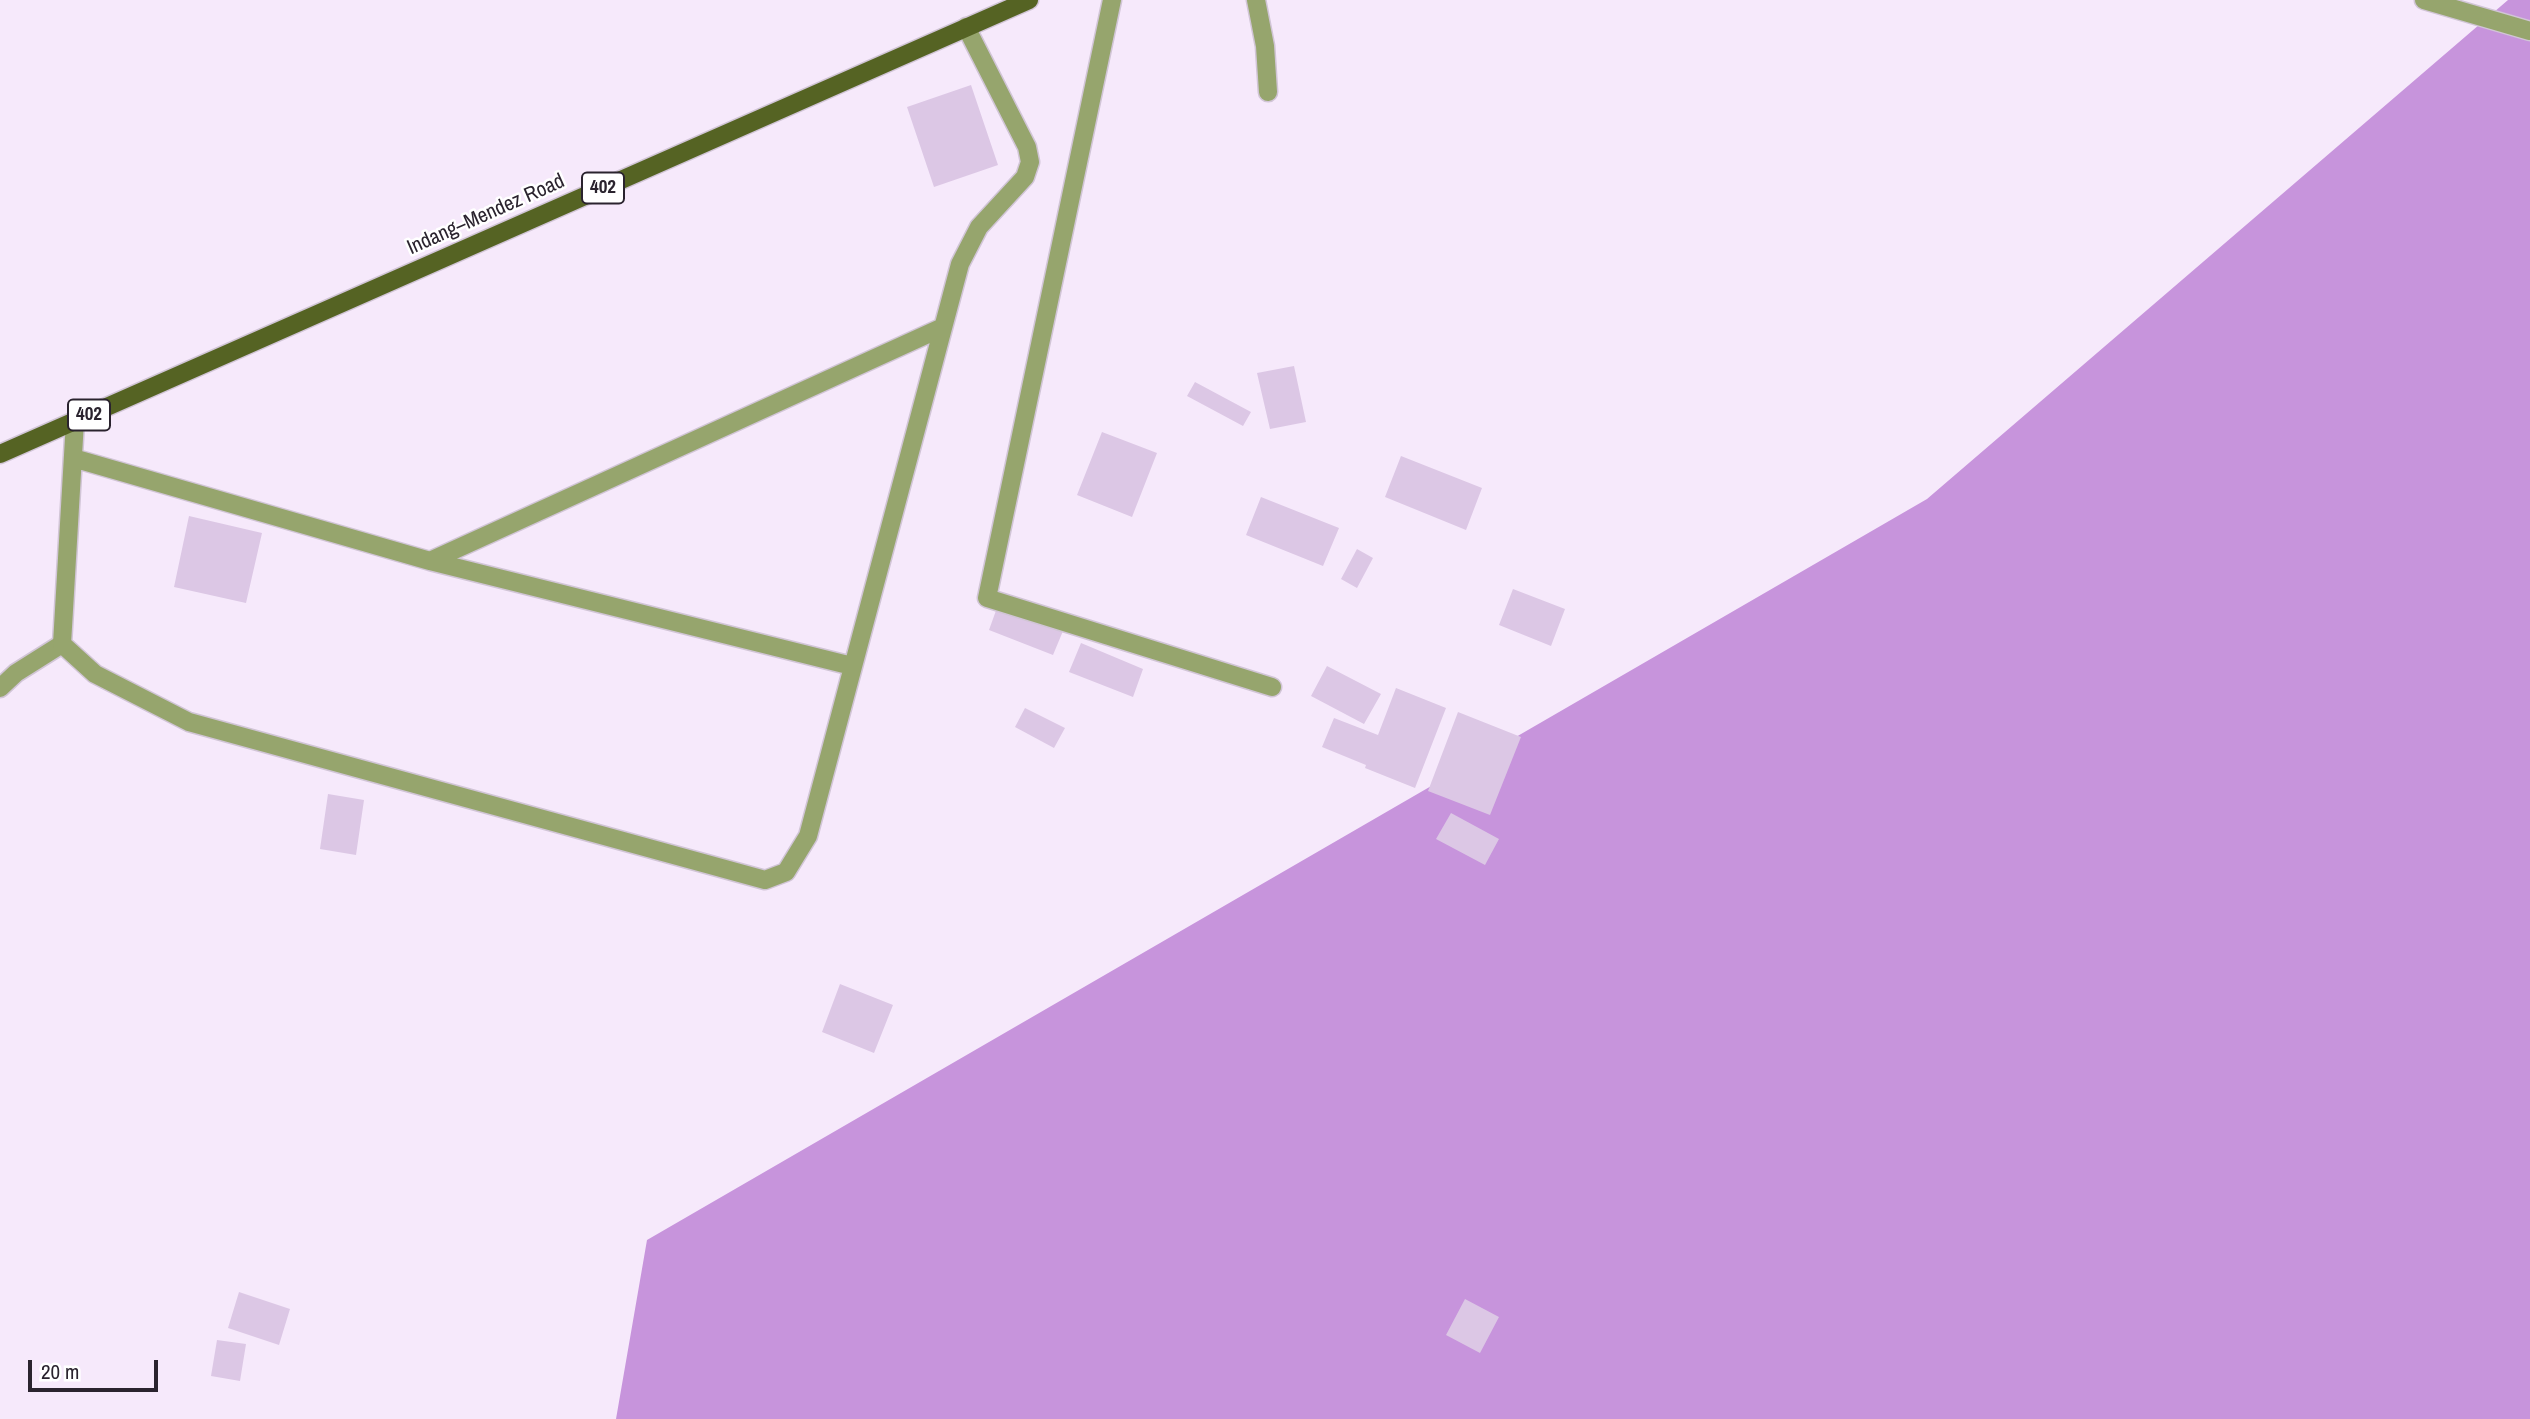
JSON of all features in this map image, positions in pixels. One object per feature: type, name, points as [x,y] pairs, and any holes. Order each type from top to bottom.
[{"type":"main road","name":"Indang–Mendez Road","points":[[0,454],[1028,0]]},
{"type":"street","points":[[1112,0],[987,598],[1272,687]]},
{"type":"street","points":[[1256,0],[1265,46],[1268,92]]},
{"type":"street","points":[[2424,0],[2530,31]]},
{"type":"street","points":[[62,644],[95,674],[189,722],[765,880],[786,872],[808,836],[960,264],[979,227],[1025,177],[1030,162],[1027,147],[966,27]]},
{"type":"street","points":[[430,561],[941,328]]},
{"type":"street","points":[[62,644],[75,421]]},
{"type":"street","points":[[73,458],[430,561],[852,666]]},
{"type":"street","points":[[0,688],[16,673],[62,644]]},
{"type":"shaded area","points":[[2508,0],[2530,0],[2530,1419],[616,1419],[647,1240],[1927,499]]},
{"type":"building","points":[[971,85],[998,165],[934,187],[907,107]]},
{"type":"building","points":[[1294,366],[1306,422],[1270,429],[1257,373]]},
{"type":"building","points":[[1195,382],[1251,412],[1243,426],[1187,396]]},
{"type":"building","points":[[1102,432],[1157,453],[1132,517],[1077,495]]},
{"type":"building","points":[[1401,456],[1482,488],[1466,530],[1385,497]]},
{"type":"building","points":[[1261,497],[1339,528],[1323,566],[1246,535]]},
{"type":"building","points":[[189,516],[262,533],[246,603],[174,587]]},
{"type":"building","points":[[1357,549],[1373,558],[1357,588],[1341,579]]},
{"type":"building","points":[[1513,589],[1565,609],[1551,646],[1499,625]]},
{"type":"building","points":[[998,605],[1063,631],[1053,655],[989,630]]},
{"type":"building","points":[[1081,643],[1143,669],[1133,697],[1069,672]]},
{"type":"building","points":[[1327,666],[1381,694],[1364,724],[1311,696]]},
{"type":"building","points":[[1396,688],[1446,708],[1415,788],[1322,747],[1334,718],[1378,735]]},
{"type":"building","points":[[1025,708],[1065,728],[1054,748],[1015,727]]},
{"type":"building","points":[[1458,712],[1521,737],[1490,815],[1428,791]]},
{"type":"building","points":[[328,794],[364,800],[356,855],[320,849]]},
{"type":"building","points":[[1451,813],[1499,839],[1485,865],[1436,839]]},
{"type":"building","points":[[840,984],[893,1005],[874,1053],[822,1032]]},
{"type":"building","points":[[239,1292],[290,1309],[279,1345],[228,1328]]},
{"type":"building","points":[[1465,1299],[1499,1317],[1480,1353],[1446,1335]]},
{"type":"building","points":[[217,1340],[246,1344],[240,1381],[211,1376]]}]
